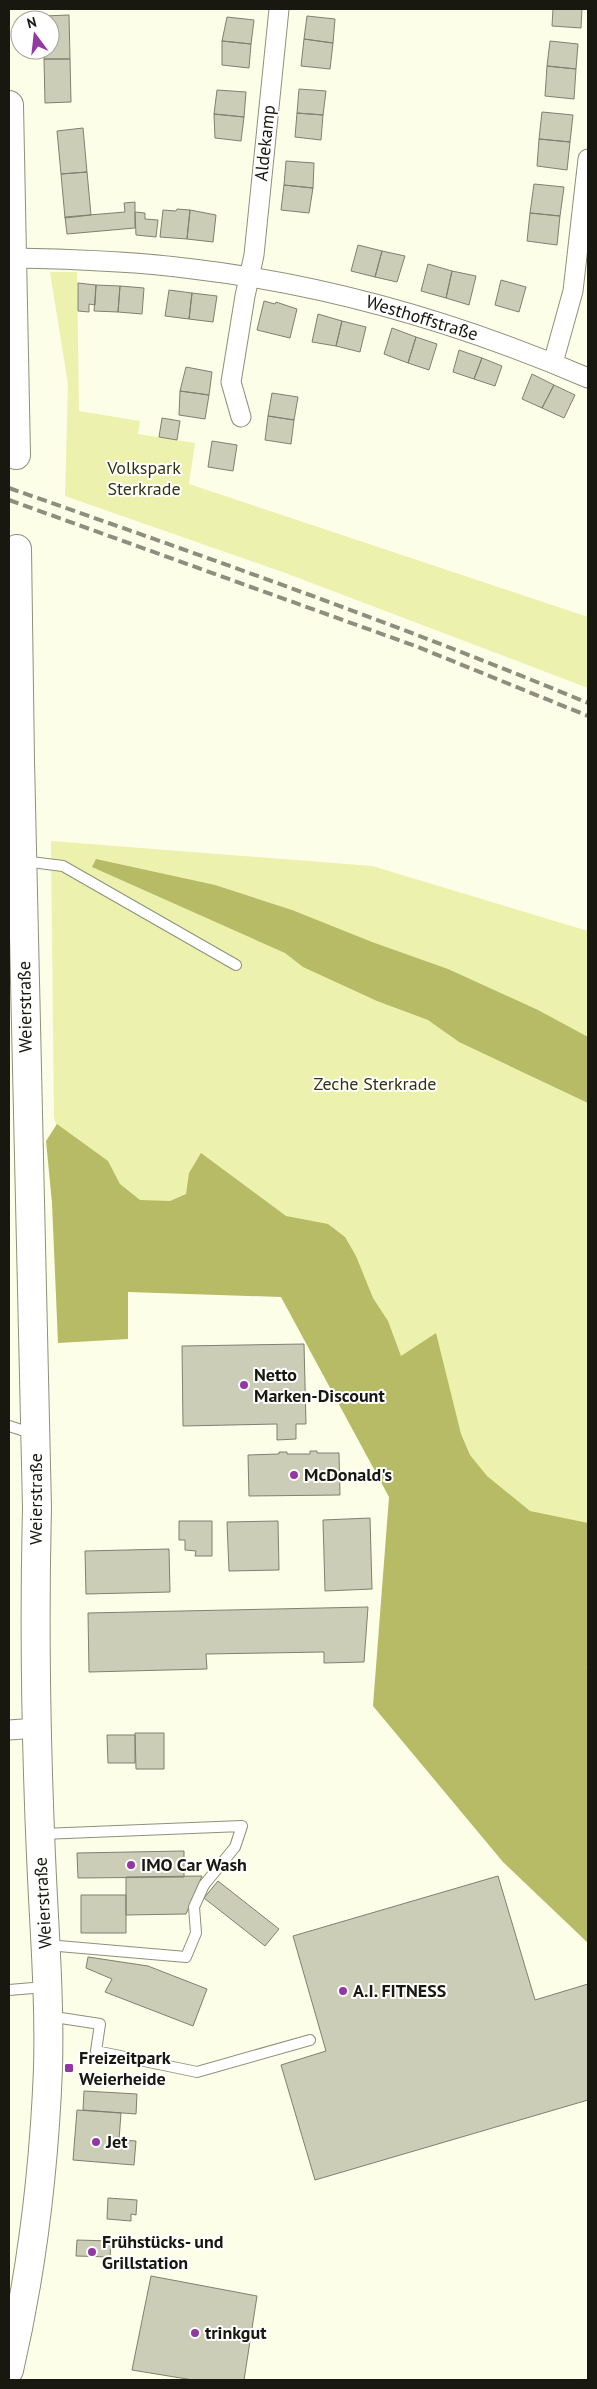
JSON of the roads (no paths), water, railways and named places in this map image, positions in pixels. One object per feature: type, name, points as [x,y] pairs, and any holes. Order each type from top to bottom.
[{"type":"main road","points":[[9,105],[16,455]]},
{"type":"main road","name":"Weierstraße","points":[[9,2370],[22,2308],[42,2174],[48,2066],[46,1945],[40,1834],[34,1591],[37,1510],[17,549]]},
{"type":"street","name":"Aldekamp","points":[[250,277],[279,9]]},
{"type":"street","points":[[553,363],[573,291],[588,159]]},
{"type":"street","name":"Westhoffstraße","points":[[12,258],[101,260],[192,268],[250,277],[355,298],[474,333],[588,378]]},
{"type":"street","points":[[241,417],[231,382],[245,296],[250,277]]},
{"type":"street","points":[[9,1730],[37,1728]]},
{"type":"lane","points":[[22,860],[63,866],[236,965]]},
{"type":"lane","name":"Weierstraße","points":[[9,1426],[35,1434]]},
{"type":"lane","points":[[40,1834],[242,1826],[236,1847],[204,1885],[194,1907],[196,1933],[186,1957],[46,1945]]},
{"type":"lane","points":[[9,1990],[47,1987]]},
{"type":"lane","points":[[47,2016],[100,2024],[96,2051],[197,2072],[310,2040]]},
{"type":"railway","points":[[9,488],[372,618],[588,703]]},
{"type":"railway","points":[[9,500],[418,647],[588,716]]},
{"type":"place","name":"Netto Marken-Discount","points":[[244,1385]]},
{"type":"place","name":"McDonald's","points":[[294,1475]]},
{"type":"place","name":"IMO Car Wash","points":[[131,1865]]},
{"type":"place","name":"A.I. FITNESS","points":[[343,1991]]},
{"type":"place","name":"Freizeitpark Weierheide","points":[[69,2068]]},
{"type":"place","name":"Jet","points":[[96,2142]]},
{"type":"place","name":"Frühstücks- und Grillstation","points":[[92,2252]]},
{"type":"place","name":"trinkgut","points":[[195,2333]]},
{"type":"park label","name":"Volkspark Sterkrade","points":[[144,478]]},
{"type":"park label","name":"Zeche Sterkrade","points":[[375,1084]]}]
